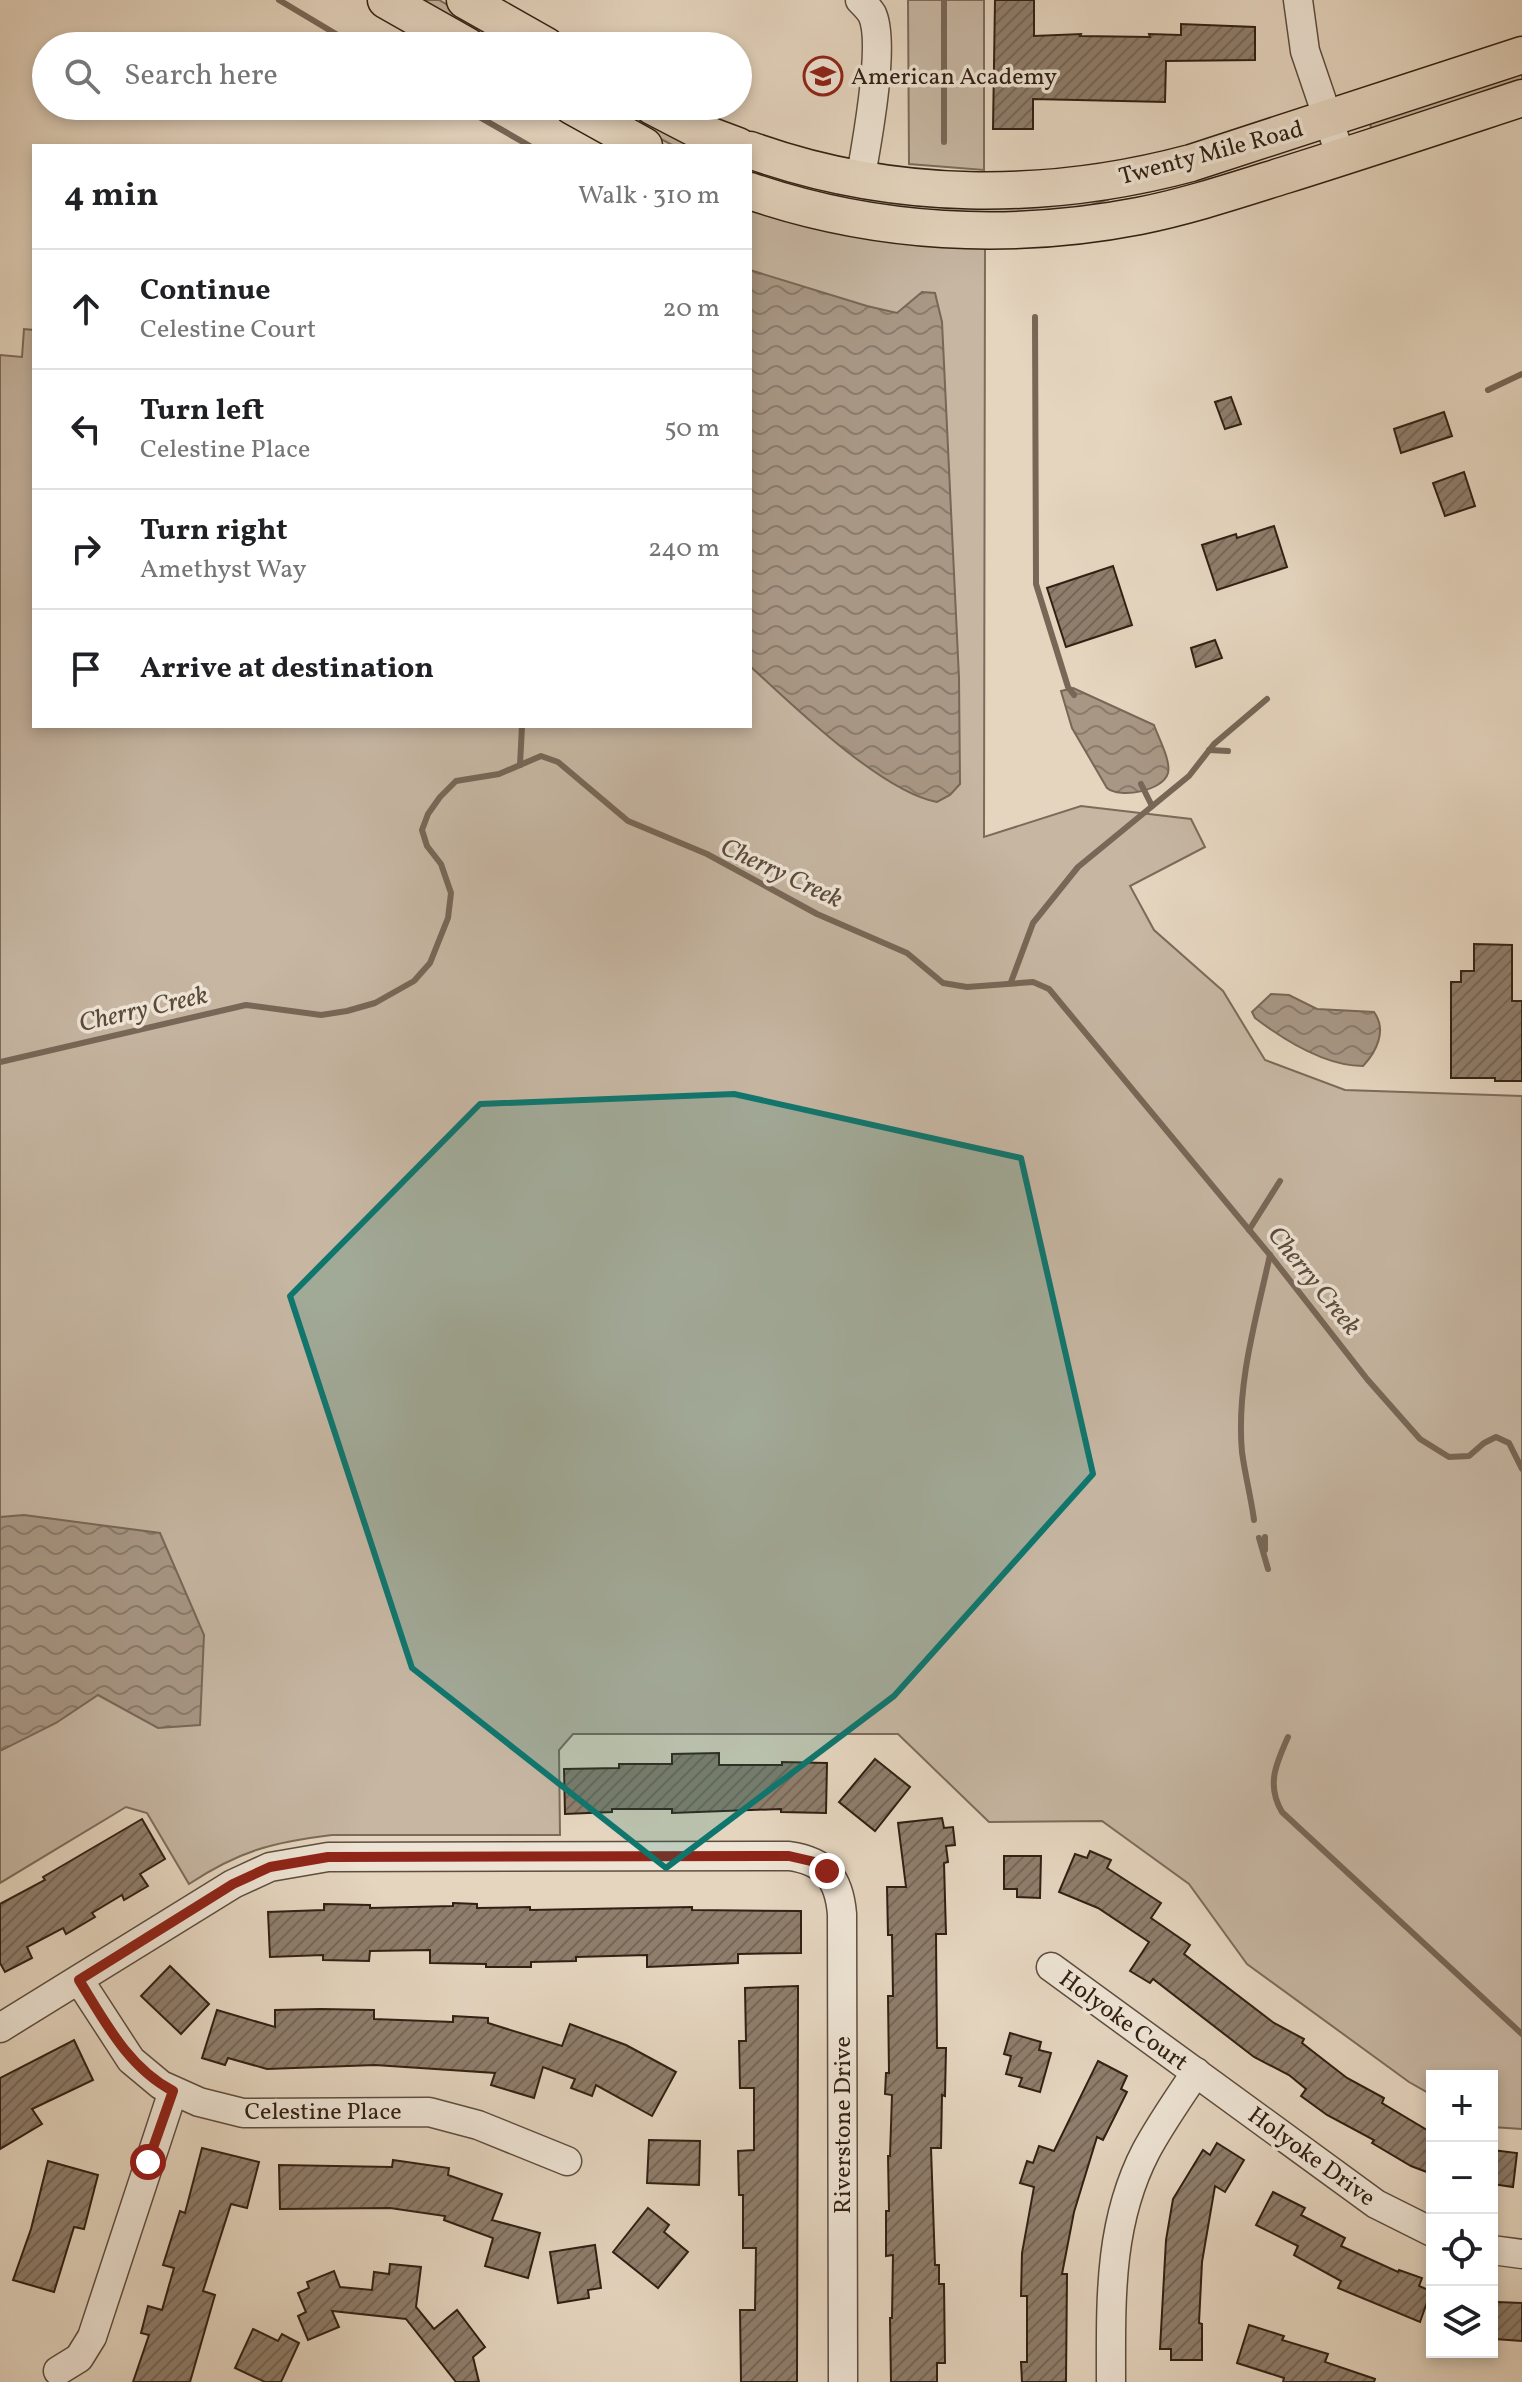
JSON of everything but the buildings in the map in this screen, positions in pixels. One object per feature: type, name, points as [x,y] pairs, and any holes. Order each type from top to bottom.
[{"type":"main road","points":[[386,0],[442,32]]},
{"type":"main road","points":[[465,0],[521,32]]},
{"type":"main road","name":"Twenty Mile Road","points":[[752,151],[860,181],[932,190],[977,191],[1102,181],[1191,163],[1522,55]]},
{"type":"main road","name":"Twenty Mile Road","points":[[752,192],[814,210],[890,224],[974,231],[1039,229],[1143,215],[1194,203],[1522,98]]},
{"type":"main road","points":[[597,120],[640,144]]},
{"type":"main road","points":[[679,120],[733,144]]},
{"type":"street","points":[[860,0],[872,14],[876,34],[873,106],[860,181]]},
{"type":"street","points":[[1298,0],[1305,51],[1341,157]]},
{"type":"street","name":"Riverstone Drive","points":[[79,1980],[215,1893],[270,1867],[308,1859],[789,1856],[815,1862],[827,1871],[840,1897],[842,1914],[843,2382]]},
{"type":"street","name":"Holyoke Court","points":[[1051,1967],[1196,2072]]},
{"type":"street","points":[[0,2028],[79,1980]]},
{"type":"street","name":"Celestine Place","points":[[79,1980],[131,2060],[158,2083],[214,2108],[243,2113],[429,2112],[478,2125],[567,2161]]},
{"type":"street","points":[[1111,2382],[1112,2274],[1123,2209],[1145,2153],[1196,2072]]},
{"type":"street","name":"Holyoke Drive","points":[[1196,2072],[1376,2204],[1426,2229]]},
{"type":"street","points":[[58,2371],[79,2358],[92,2337],[173,2091]]},
{"type":"street","points":[[1498,2251],[1522,2254]]},
{"type":"highlighted area","points":[[734,1094],[1021,1158],[1093,1474],[894,1696],[666,1868],[412,1668],[290,1296],[480,1104]]},
{"type":"shaded area","points":[[413,0],[439,0],[495,32],[470,32]]},
{"type":"shaded area","points":[[908,0],[984,0],[984,170],[909,164]]},
{"type":"shaded area","points":[[1522,68],[1522,83],[1371,129],[1370,121]]},
{"type":"shaded area","points":[[625,120],[652,120],[700,144],[670,144]]},
{"type":"shaded area","points":[[752,164],[1122,195],[1082,208],[1042,215],[896,212],[752,178]]},
{"type":"shaded area","points":[[752,206],[985,245],[984,837],[1081,806],[1191,819],[1205,847],[1130,886],[1154,930],[1223,991],[1265,1060],[1345,1090],[1522,1096],[1522,2129],[1498,2127],[1498,2070],[1426,2070],[1426,2092],[1247,1964],[1189,1884],[1102,1821],[989,1822],[898,1734],[573,1734],[559,1750],[560,1835],[332,1835],[257,1850],[224,1863],[189,1884],[147,1813],[126,1807],[0,1883],[0,355],[22,357],[24,329],[32,330],[32,728],[752,728]]},
{"type":"water","points":[[752,271],[897,313],[922,292],[935,293],[942,322],[959,678],[960,784],[950,795],[937,802],[915,795],[865,765],[813,724],[752,668]]},
{"type":"water","points":[[1073,688],[1154,725],[1168,762],[1168,773],[1164,779],[1150,789],[1131,793],[1107,788],[1072,728],[1061,691]]},
{"type":"water","points":[[1271,994],[1289,995],[1317,1009],[1374,1012],[1380,1033],[1372,1054],[1363,1066],[1349,1065],[1320,1057],[1292,1043],[1255,1018],[1252,1012]]},
{"type":"water","points":[[24,1515],[160,1533],[204,1635],[200,1725],[158,1728],[98,1695],[56,1723],[0,1751],[0,1517]]},
{"type":"waterway","points":[[279,0],[333,32]]},
{"type":"waterway","points":[[944,0],[944,142]]},
{"type":"waterway","points":[[484,120],[526,144]]},
{"type":"waterway","points":[[1035,317],[1036,584],[1068,687],[1074,695]]},
{"type":"waterway","points":[[1488,390],[1522,374]]},
{"type":"waterway","points":[[1011,982],[1033,923],[1078,867],[1189,776],[1214,744],[1267,699]]},
{"type":"waterway","points":[[520,765],[522,728]]},
{"type":"waterway","points":[[1209,750],[1228,751]]},
{"type":"waterway","name":"Cherry Creek","points":[[0,1062],[246,1005],[321,1015],[347,1011],[375,1003],[414,981],[430,963],[448,918],[451,893],[441,864],[427,846],[422,830],[428,814],[456,781],[499,774],[541,756],[558,762],[628,821],[707,854],[817,914],[907,953],[943,983],[967,987],[1033,982],[1049,989],[1270,1255],[1367,1379],[1420,1439],[1449,1457],[1469,1456],[1496,1437],[1509,1443],[1522,1469]]},
{"type":"waterway","points":[[1141,784],[1152,806]]},
{"type":"waterway","points":[[1249,1230],[1280,1181]]},
{"type":"waterway","points":[[1254,1520],[1242,1452],[1242,1402],[1248,1353],[1270,1255]]},
{"type":"waterway","points":[[1265,1537],[1265,1550]]},
{"type":"waterway","points":[[1259,1538],[1268,1569]]},
{"type":"waterway","points":[[1288,1737],[1274,1774],[1274,1793],[1282,1812],[1522,2034]]},
{"type":"place","name":"American Academy","points":[[823,76]]},
{"type":"route","points":[[148,2162],[173,2091],[158,2083],[131,2060],[79,1980],[215,1893],[270,1867],[328,1857],[789,1856],[815,1862],[827,1871]]}]
